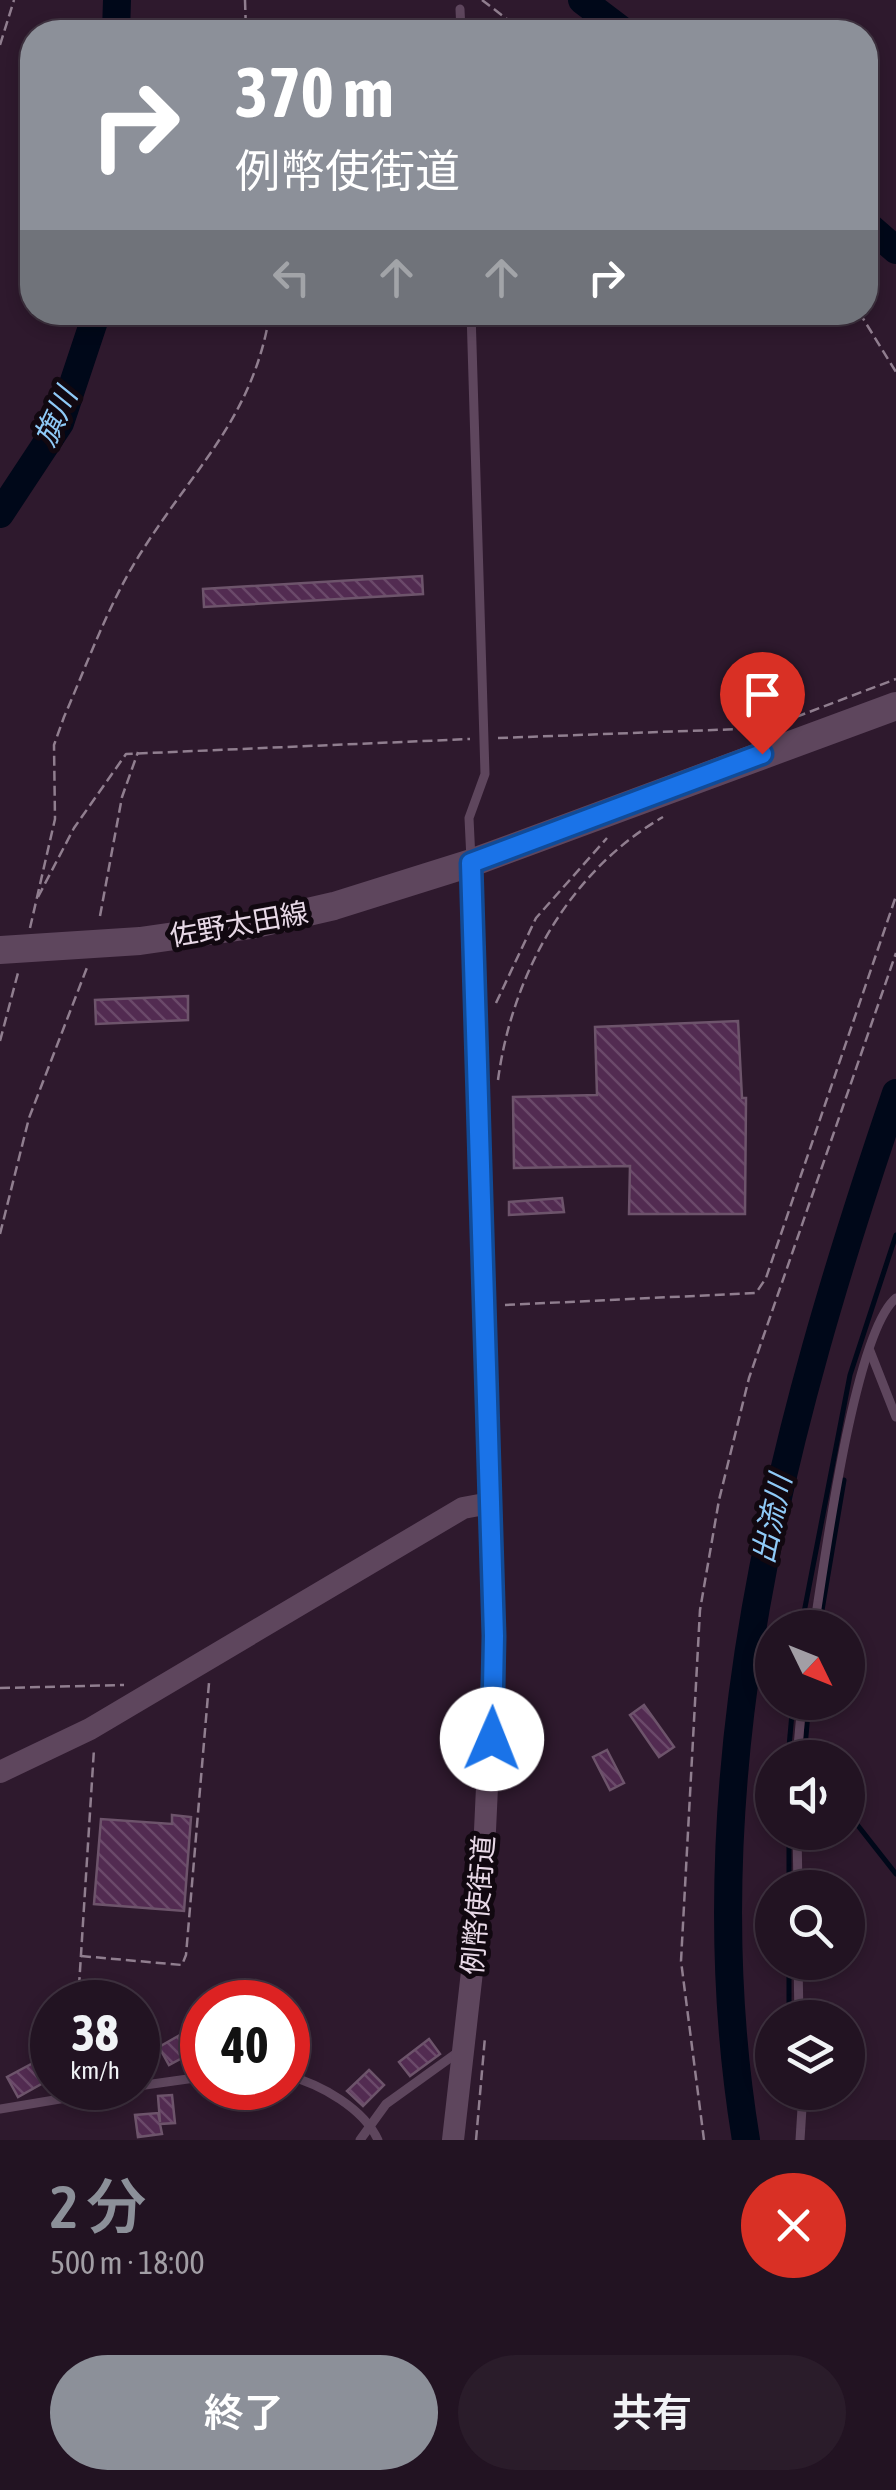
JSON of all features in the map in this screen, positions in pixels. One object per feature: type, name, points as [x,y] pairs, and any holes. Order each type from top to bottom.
[{"type":"main road","points":[[471,863],[896,706]]},
{"type":"main road","name":"佐野太田線","points":[[5,950],[140,941],[251,925],[334,906],[471,863]]},
{"type":"street","name":"例幣使街道","points":[[453,2140],[501,1739],[471,863]]},
{"type":"street","points":[[0,1772],[90,1729],[463,1508],[490,1503]]},
{"type":"lane","points":[[460,9],[460,20]]},
{"type":"lane","points":[[470,325],[485,738],[485,774],[469,818],[471,863]]},
{"type":"lane","points":[[817,1610],[842,1451],[870,1350],[888,1304],[896,1298]]},
{"type":"lane","points":[[870,1350],[896,1417]]},
{"type":"lane","points":[[360,2140],[370,2123],[410,2083],[464,2048]]},
{"type":"lane","points":[[310,2085],[370,2123],[378,2140]]},
{"type":"lane","points":[[0,2109],[30,2104]]},
{"type":"lane","points":[[800,2140],[802,2110]]},
{"type":"path","points":[[0,44],[14,0]]},
{"type":"path","points":[[482,0],[508,20]]},
{"type":"path","points":[[268,325],[262,360],[239,412],[140,553],[64,717],[54,744],[55,819],[38,897],[94,797],[126,754],[766,728],[896,679]]},
{"type":"path","points":[[868,325],[896,372]]},
{"type":"path","points":[[100,916],[122,798],[138,752]]},
{"type":"path","points":[[498,1087],[506,1026],[546,935],[629,840],[675,810]]},
{"type":"path","points":[[494,1010],[536,918],[619,826]]},
{"type":"path","points":[[502,1290],[503,1305],[756,1293],[766,1278],[896,896]]},
{"type":"path","points":[[704,2140],[681,1961],[700,1610],[719,1500],[748,1378],[896,953]]},
{"type":"path","points":[[0,1234],[28,1118],[88,964]]},
{"type":"path","points":[[81,1956],[182,1965],[186,1955],[209,1686],[203,1662]]},
{"type":"path","points":[[0,1688],[135,1684],[153,1692]]},
{"type":"path","points":[[79,1980],[94,1752],[90,1729]]},
{"type":"building","points":[[422,576],[423,594],[204,607],[203,589]]},
{"type":"building","points":[[188,996],[188,1020],[96,1024],[95,1000]]},
{"type":"building","points":[[738,1021],[742,1098],[746,1098],[745,1214],[629,1214],[630,1166],[514,1168],[513,1097],[597,1095],[595,1027]]},
{"type":"building","points":[[562,1198],[564,1212],[509,1215],[509,1202]]},
{"type":"building","points":[[644,1705],[674,1747],[659,1757],[630,1715]]},
{"type":"building","points":[[607,1750],[624,1783],[610,1790],[593,1757]]},
{"type":"building","points":[[172,1815],[191,1817],[184,1911],[94,1904],[101,1819],[172,1824]]},
{"type":"building","points":[[180,2035],[180,2059],[169,2065],[160,2046]]},
{"type":"building","points":[[429,2039],[440,2054],[410,2076],[399,2062]]},
{"type":"building","points":[[30,2065],[30,2090],[18,2097],[7,2077]]},
{"type":"building","points":[[369,2070],[384,2085],[363,2106],[347,2091]]},
{"type":"building","points":[[172,2095],[175,2123],[160,2124],[162,2134],[138,2137],[135,2115],[158,2113],[160,2122],[160,2096]]},
{"type":"waterway","name":"旗川","points":[[116,20],[117,0]]},
{"type":"waterway","name":"出流川","points":[[582,0],[608,20]]},
{"type":"waterway","name":"出流川","points":[[878,234],[896,250]]},
{"type":"waterway","name":"旗川","points":[[0,514],[60,423],[93,325]]},
{"type":"waterway","name":"出流川","points":[[746,2140],[731,2006],[728,1872],[737,1740],[756,1608],[782,1478],[816,1348],[896,1093]]},
{"type":"waterway","points":[[804,1610],[850,1375],[896,1235]]},
{"type":"waterway","points":[[822,1610],[844,1480]]},
{"type":"waterway","points":[[790,1740],[791,1720]]},
{"type":"waterway","points":[[806,1740],[807,1720]]},
{"type":"waterway","points":[[865,1835],[896,1874]]},
{"type":"waterway","points":[[789,1850],[789,1870]]},
{"type":"waterway","points":[[789,1980],[789,2000]]},
{"type":"route","points":[[492,1739],[494,1636],[476,930],[471,863],[762,754]]}]
